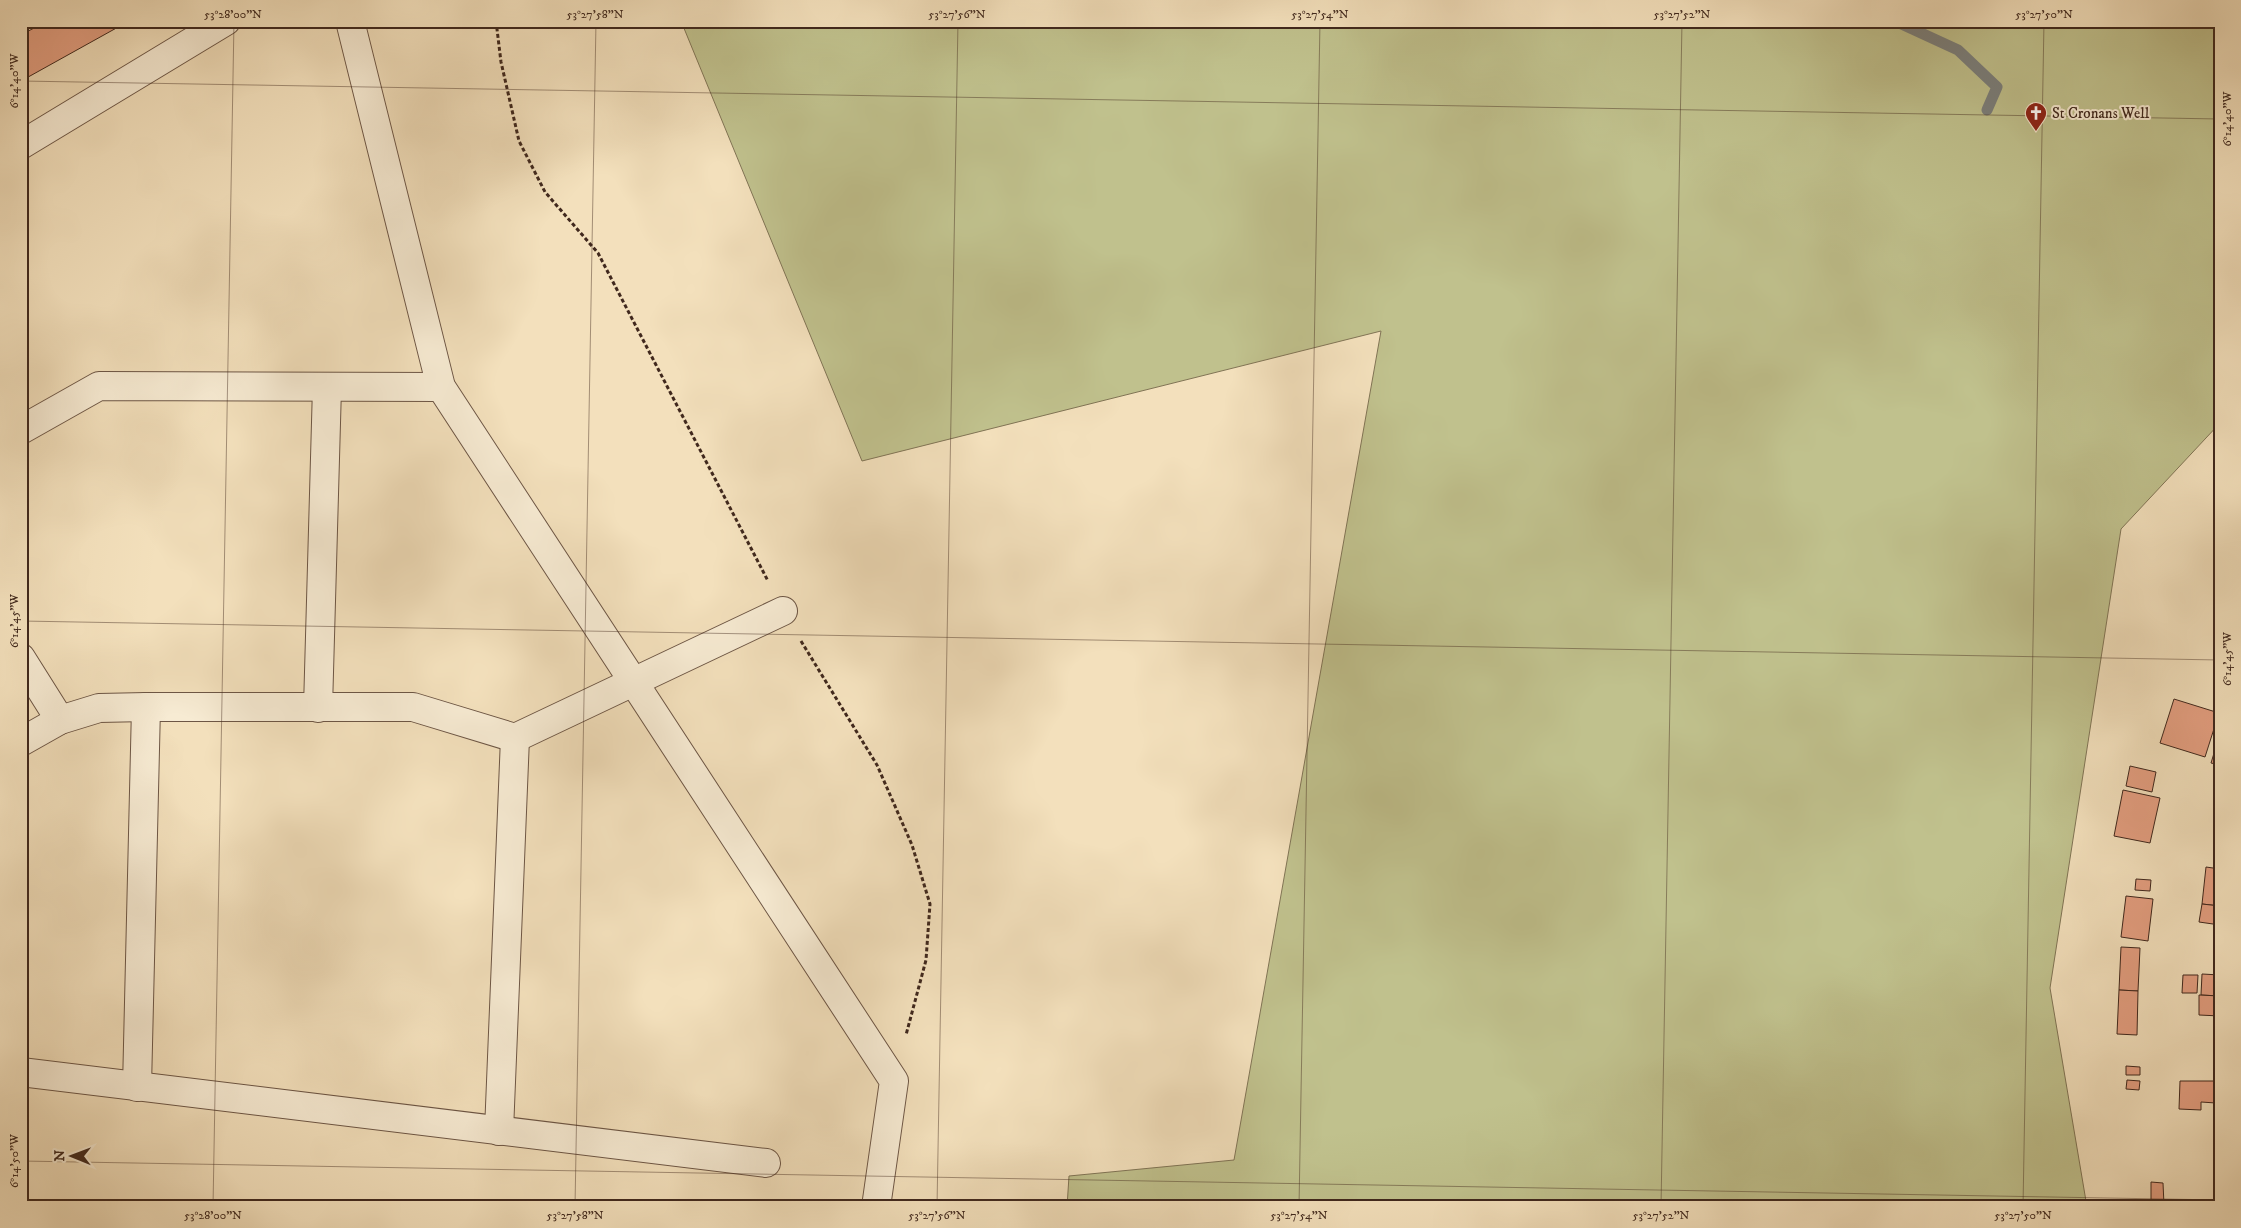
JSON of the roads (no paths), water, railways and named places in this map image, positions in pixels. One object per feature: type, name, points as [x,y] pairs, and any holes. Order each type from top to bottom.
[{"type":"street","points":[[21,145],[226,21]]},
{"type":"street","points":[[350,21],[441,387],[894,1081],[876,1207]]},
{"type":"street","points":[[21,430],[99,386],[441,387]]},
{"type":"street","points":[[318,708],[327,387]]},
{"type":"street","points":[[21,742],[60,720],[99,708],[146,707],[413,707],[515,738],[784,611]]},
{"type":"street","points":[[21,658],[60,720]]},
{"type":"street","points":[[137,1086],[146,707]]},
{"type":"street","points":[[499,1131],[515,738]]},
{"type":"street","points":[[21,1072],[766,1163]]},
{"type":"waterway","points":[[1895,21],[1958,50],[1997,87],[1987,110]]},
{"type":"place","name":"St Cronans Well","points":[[2036,132]]}]
